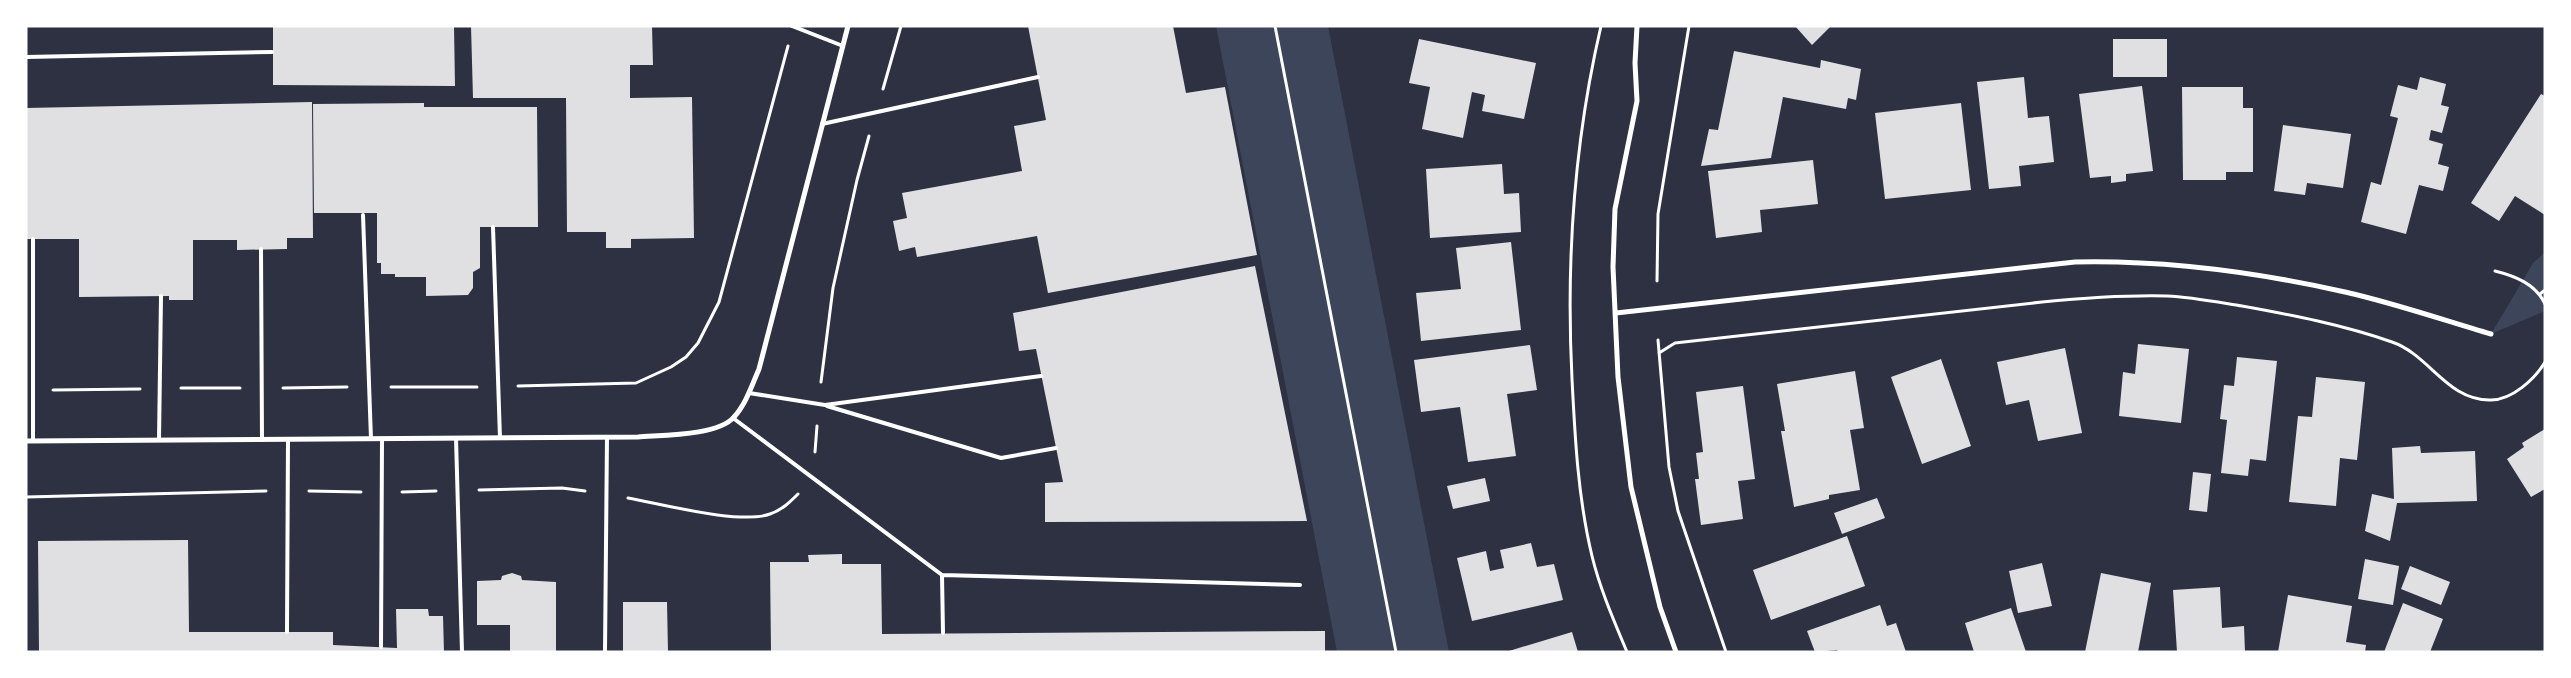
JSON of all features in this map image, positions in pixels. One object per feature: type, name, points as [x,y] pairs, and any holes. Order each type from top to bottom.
[{"type":"street","points":[[26,441],[608,437],[685,434],[710,430],[733,418],[749,393],[759,369],[848,26]]},
{"type":"street","points":[[1638,26],[1635,63],[1637,101],[1615,209],[1613,267],[1619,386],[1631,487],[1660,608],[1676,652]]},
{"type":"street","points":[[1616,313],[2075,262],[2130,261],[2220,269],[2347,292],[2491,334]]},
{"type":"lane","points":[[792,26],[843,46]]},
{"type":"lane","points":[[26,57],[272,52]]},
{"type":"lane","points":[[822,124],[1038,77]]},
{"type":"lane","points":[[363,215],[371,439]]},
{"type":"lane","points":[[493,227],[500,438]]},
{"type":"lane","points":[[33,239],[33,441]]},
{"type":"lane","points":[[261,249],[262,440]]},
{"type":"lane","points":[[159,440],[161,296]]},
{"type":"lane","points":[[825,405],[1041,376]]},
{"type":"lane","points":[[749,393],[825,405],[1000,458],[1056,448]]},
{"type":"lane","points":[[733,418],[942,575],[1300,585]]},
{"type":"lane","points":[[605,652],[608,437]]},
{"type":"lane","points":[[456,438],[462,652]]},
{"type":"lane","points":[[287,632],[288,439]]},
{"type":"lane","points":[[381,647],[382,439]]},
{"type":"lane","points":[[942,575],[943,634]]},
{"type":"path","points":[[26,497],[288,491],[381,492],[562,488],[712,513],[752,517],[769,515],[782,509],[802,490],[811,476],[815,462],[819,404],[833,288],[857,180],[902,26]]},
{"type":"path","points":[[1275,26],[1396,652]]},
{"type":"path","points":[[1600,26],[1584,108],[1574,186],[1570,255],[1570,350],[1573,419],[1584,521],[1592,558],[1627,652]]},
{"type":"path","points":[[1657,281],[1658,214],[1688,26]]},
{"type":"path","points":[[2495,271],[2512,275],[2540,294],[2545,304]]},
{"type":"path","points":[[2540,294],[2545,290]]},
{"type":"path","points":[[1659,354],[1675,343],[2042,302],[2099,297],[2168,296],[2292,315],[2393,342],[2420,358],[2445,384],[2460,393],[2476,398],[2492,400],[2514,392],[2531,380],[2545,362]]},
{"type":"path","points":[[1658,340],[1669,467],[1678,511],[1726,652]]},
{"type":"shaded area","points":[[1216,26],[1328,26],[1449,652],[1337,652]]},
{"type":"shaded area","points":[[2545,252],[2545,311],[2491,334],[2533,263]]},
{"type":"building","points":[[273,26],[454,26],[455,86],[273,85]]},
{"type":"building","points":[[471,26],[652,26],[653,65],[630,65],[630,98],[692,97],[694,238],[631,239],[631,248],[606,248],[606,232],[567,232],[566,98],[473,98]]},
{"type":"building","points":[[1028,26],[1173,26],[1186,93],[1225,87],[1257,255],[1048,293],[1037,236],[917,257],[915,247],[899,251],[893,221],[907,218],[902,193],[1022,171],[1014,126],[1046,120]]},
{"type":"building","points":[[1795,26],[1831,26],[1812,45]]},
{"type":"building","points":[[1419,39],[1536,63],[1524,119],[1482,111],[1485,95],[1472,92],[1463,138],[1422,129],[1430,87],[1409,83]]},
{"type":"building","points":[[2113,39],[2167,39],[2167,77],[2113,77]]},
{"type":"building","points":[[1734,51],[1820,68],[1821,60],[1861,69],[1856,100],[1848,98],[1846,109],[1783,97],[1771,158],[1701,166],[1709,129],[1718,130]]},
{"type":"building","points":[[2024,77],[2028,118],[2049,116],[2054,162],[2019,166],[2021,186],[1989,189],[1977,82]]},
{"type":"building","points":[[2420,77],[2446,84],[2441,105],[2449,107],[2442,133],[2431,130],[2429,140],[2443,144],[2438,164],[2449,167],[2443,191],[2419,185],[2406,234],[2361,222],[2371,182],[2381,185],[2398,118],[2390,116],[2398,85],[2417,90]]},
{"type":"building","points":[[2142,86],[2153,171],[2126,174],[2126,181],[2111,183],[2111,176],[2090,178],[2079,94]]},
{"type":"building","points":[[2182,87],[2243,87],[2243,108],[2253,108],[2253,172],[2226,172],[2226,180],[2183,180]]},
{"type":"building","points":[[2541,94],[2545,96],[2545,215],[2515,196],[2499,221],[2471,203]]},
{"type":"building","points":[[312,102],[313,238],[287,238],[287,249],[237,250],[237,240],[193,240],[193,300],[169,300],[169,296],[79,297],[79,239],[26,239],[26,108]]},
{"type":"building","points":[[424,103],[424,107],[537,107],[538,227],[480,227],[480,268],[473,272],[473,288],[468,295],[426,296],[426,277],[395,277],[395,274],[381,274],[381,263],[377,263],[377,213],[314,213],[313,104]]},
{"type":"building","points":[[1961,103],[1971,190],[1885,199],[1875,113]]},
{"type":"building","points":[[2283,125],[2351,134],[2343,188],[2307,183],[2305,195],[2274,191]]},
{"type":"building","points":[[1813,160],[1818,204],[1760,210],[1762,232],[1716,238],[1708,171]]},
{"type":"building","points":[[1502,164],[1504,194],[1519,193],[1521,232],[1430,238],[1426,169]]},
{"type":"building","points":[[1511,242],[1521,330],[1421,341],[1416,293],[1461,289],[1456,248]]},
{"type":"building","points":[[1255,266],[1307,521],[1045,522],[1045,483],[1063,482],[1036,349],[1019,351],[1013,313]]},
{"type":"building","points":[[2138,344],[2189,349],[2181,423],[2119,416],[2123,372],[2135,374]]},
{"type":"building","points":[[1530,345],[1537,390],[1507,394],[1516,456],[1468,462],[1460,407],[1421,412],[1414,360]]},
{"type":"building","points":[[2065,348],[2082,433],[2038,441],[2029,400],[2006,405],[1997,362]]},
{"type":"building","points":[[2237,357],[2277,361],[2266,461],[2250,459],[2248,476],[2221,473],[2227,420],[2220,419],[2224,385],[2234,386]]},
{"type":"building","points":[[1941,359],[1971,446],[1922,464],[1891,377]]},
{"type":"building","points":[[1855,371],[1864,428],[1850,430],[1860,490],[1829,495],[1829,499],[1794,507],[1781,431],[1785,431],[1777,384]]},
{"type":"building","points":[[2316,377],[2365,382],[2357,460],[2340,458],[2336,506],[2289,502],[2298,416],[2312,417]]},
{"type":"building","points":[[1743,386],[1755,479],[1738,481],[1743,519],[1701,525],[1695,479],[1699,479],[1696,453],[1703,452],[1696,392]]},
{"type":"building","points":[[2545,429],[2545,489],[2531,497],[2507,459],[2524,447],[2522,443]]},
{"type":"building","points":[[2420,446],[2421,453],[2475,451],[2477,501],[2397,503],[2390,541],[2365,531],[2372,494],[2394,499],[2392,448]]},
{"type":"building","points":[[2193,472],[2211,474],[2207,512],[2189,510]]},
{"type":"building","points":[[1485,478],[1490,501],[1453,509],[1447,486]]},
{"type":"building","points":[[1877,498],[1885,518],[1842,534],[1834,513]]},
{"type":"building","points":[[1847,536],[1865,586],[1771,620],[1753,570]]},
{"type":"building","points":[[188,540],[189,632],[333,632],[333,645],[397,648],[396,609],[428,609],[429,616],[443,616],[444,652],[39,652],[38,541]]},
{"type":"building","points":[[1531,543],[1537,567],[1554,564],[1563,600],[1472,621],[1457,558],[1486,551],[1490,571],[1504,568],[1500,550]]},
{"type":"building","points":[[842,554],[842,564],[881,564],[882,634],[1325,631],[1325,652],[771,652],[770,562],[809,562],[808,555]]},
{"type":"building","points":[[2365,559],[2399,566],[2393,605],[2358,599]]},
{"type":"building","points":[[2042,563],[2052,606],[2018,613],[2009,571]]},
{"type":"building","points":[[2410,566],[2450,582],[2441,605],[2401,589]]},
{"type":"building","points":[[512,573],[521,576],[522,580],[556,582],[556,652],[510,652],[510,625],[477,625],[477,581],[501,580],[502,576]]},
{"type":"building","points":[[2101,573],[2151,583],[2138,652],[2085,652]]},
{"type":"building","points":[[2220,587],[2222,628],[2244,626],[2245,652],[2177,652],[2173,590]]},
{"type":"building","points":[[2288,595],[2352,606],[2346,642],[2366,645],[2365,652],[2278,652]]},
{"type":"building","points":[[623,602],[667,602],[668,652],[623,652]]},
{"type":"building","points":[[2403,603],[2443,619],[2430,652],[2384,652]]},
{"type":"building","points":[[1880,605],[1887,626],[1896,623],[1906,652],[1838,652],[1837,650],[1815,652],[1807,631]]},
{"type":"building","points":[[2011,608],[2026,652],[1974,652],[1965,623]]},
{"type":"building","points":[[1572,632],[1578,652],[1509,652],[1509,651]]}]
